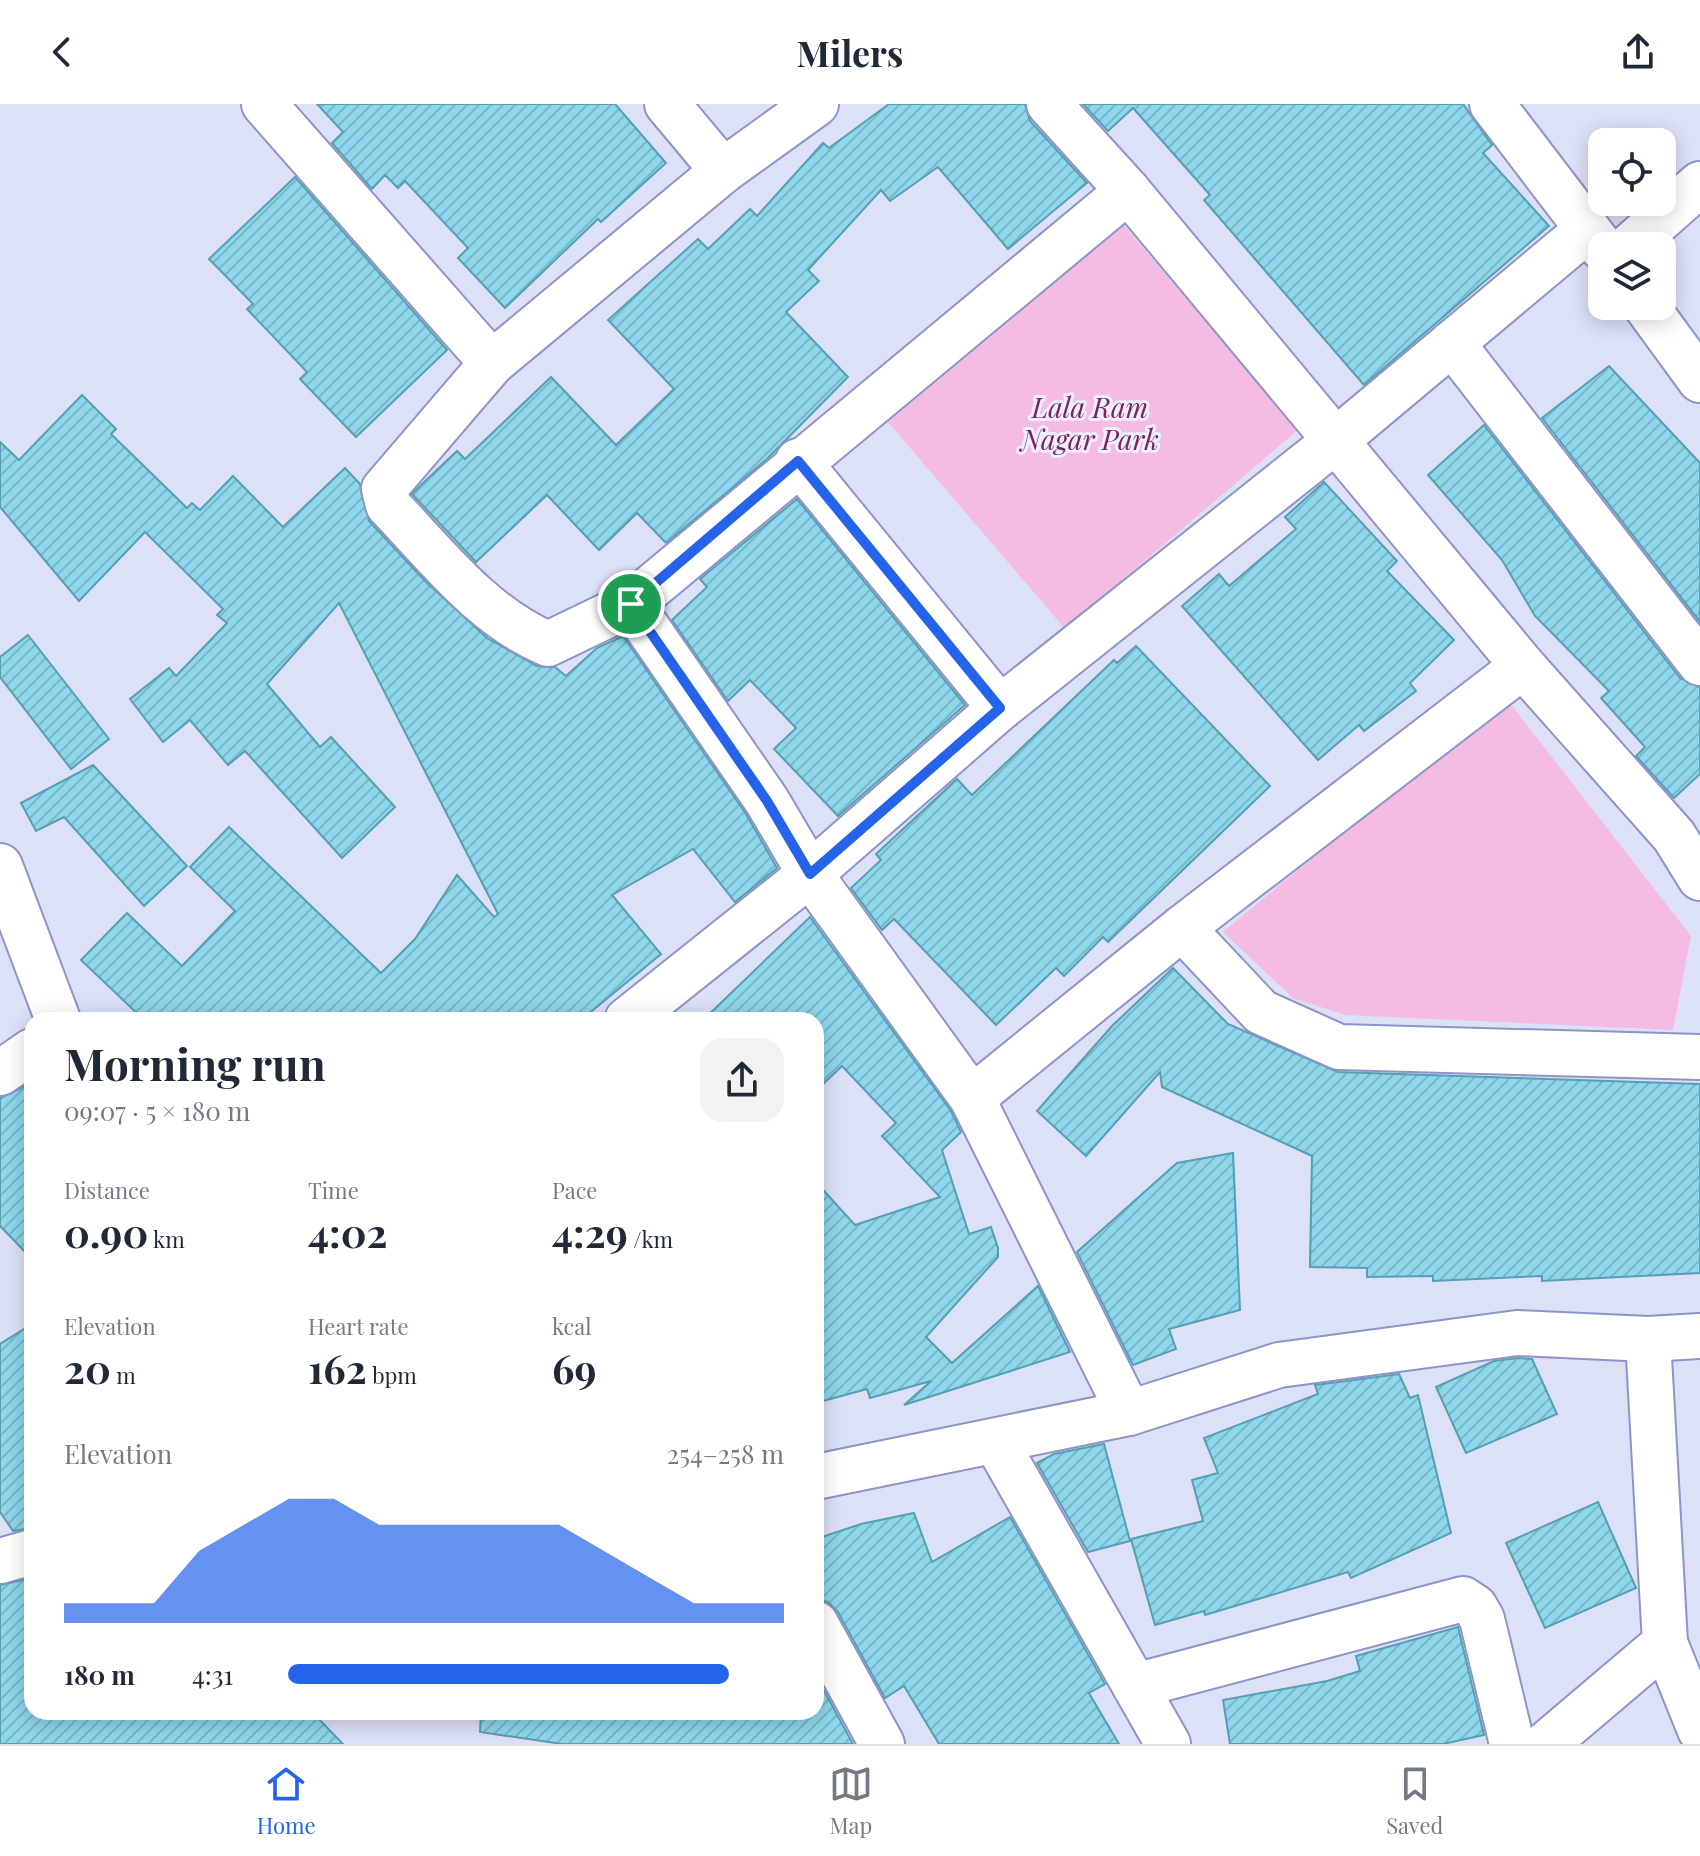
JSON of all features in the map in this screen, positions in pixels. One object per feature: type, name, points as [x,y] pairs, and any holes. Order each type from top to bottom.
[{"type":"street","points":[[264,104],[492,363]]},
{"type":"street","points":[[667,104],[723,171]]},
{"type":"street","points":[[816,104],[723,171],[492,363],[384,489],[388,505],[491,611],[521,633],[548,644],[631,604],[798,461],[1128,191]]},
{"type":"street","points":[[1049,104],[1128,191],[1523,666],[1674,836],[1700,878]]},
{"type":"street","points":[[1492,104],[1590,232]]},
{"type":"street","points":[[1646,232],[1700,184]]},
{"type":"street","points":[[637,1012],[810,874],[1000,708],[1334,442],[1452,343],[1588,244]]},
{"type":"street","points":[[1656,320],[1700,380]]},
{"type":"street","points":[[1452,343],[1700,663]]},
{"type":"street","points":[[798,461],[1000,708]]},
{"type":"street","points":[[631,604],[767,801],[810,874],[972,1098],[1129,1413]]},
{"type":"street","points":[[972,1098],[1182,928],[1523,666]]},
{"type":"street","points":[[0,866],[55,1012]]},
{"type":"street","points":[[1182,928],[1261,1012],[1339,1047],[1700,1057]]},
{"type":"street","points":[[0,1073],[24,1056]]},
{"type":"street","points":[[824,1475],[1129,1413],[1279,1365],[1517,1333],[1648,1339],[1700,1336]]},
{"type":"street","points":[[1648,1339],[1665,1643],[1700,1730]]},
{"type":"street","points":[[996,1442],[1168,1744]]},
{"type":"street","points":[[0,1561],[24,1554]]},
{"type":"street","points":[[1135,1686],[1463,1599],[1475,1607],[1482,1619],[1512,1744]]},
{"type":"street","points":[[824,1639],[882,1744]]},
{"type":"street","points":[[1546,1744],[1665,1643]]},
{"type":"green space","name":"Lala Ram Nagar Park","points":[[1115,215],[1298,430],[1065,629],[881,414]]},
{"type":"green space","points":[[1506,698],[1691,936],[1673,1030],[1345,1015],[1293,998],[1223,932]]},
{"type":"building","points":[[317,104],[615,104],[666,163],[601,222],[598,219],[505,308],[458,258],[468,248],[405,181],[398,188],[385,175],[372,189],[332,143],[343,132]]},
{"type":"building","points":[[889,104],[1025,104],[1030,121],[1087,183],[1008,249],[938,167],[890,201],[881,190],[808,270],[819,281],[786,312],[848,377],[767,459],[666,543],[637,513],[599,550],[547,495],[476,562],[412,494],[457,451],[465,459],[551,377],[616,445],[674,389],[608,320],[698,239],[708,249],[750,209],[757,216],[823,143],[829,148]]},
{"type":"building","points":[[1083,104],[1463,104],[1492,145],[1483,153],[1549,226],[1364,385],[1204,200],[1210,195],[1133,108],[1108,131]]},
{"type":"building","points":[[295,177],[447,350],[356,437],[300,379],[307,372],[247,309],[253,304],[209,259]]},
{"type":"building","points":[[1609,366],[1700,463],[1700,622],[1542,418]]},
{"type":"building","points":[[82,395],[116,429],[111,434],[187,508],[192,503],[200,510],[233,476],[283,527],[345,468],[360,484],[369,521],[425,581],[487,638],[537,666],[555,667],[566,676],[597,648],[623,636],[746,814],[777,868],[735,902],[693,849],[612,895],[661,954],[591,1012],[136,1012],[81,960],[127,913],[182,966],[235,911],[190,867],[229,827],[381,973],[415,939],[457,875],[494,917],[498,914],[339,603],[267,684],[320,747],[331,737],[395,807],[342,858],[245,751],[228,765],[190,720],[163,742],[130,699],[169,668],[176,676],[227,623],[217,615],[223,609],[145,532],[79,601],[0,507],[0,442],[19,460]]},
{"type":"building","points":[[1484,425],[1680,678],[1700,687],[1700,774],[1674,798],[1636,756],[1645,747],[1601,698],[1609,691],[1535,616],[1502,560],[1428,475]]},
{"type":"building","points":[[1324,482],[1397,561],[1387,571],[1454,640],[1410,683],[1416,691],[1364,731],[1359,725],[1318,760],[1182,606],[1219,574],[1229,586],[1296,529],[1285,517]]},
{"type":"building","points":[[797,499],[965,705],[838,816],[774,749],[796,728],[750,680],[728,701],[672,620],[707,587],[700,579]]},
{"type":"building","points":[[28,635],[109,739],[71,769],[0,677],[0,657]]},
{"type":"building","points":[[1136,646],[1270,786],[1108,942],[1103,937],[1064,976],[1056,968],[996,1025],[894,919],[882,930],[851,888],[881,860],[876,854],[957,779],[972,795],[1114,660],[1117,663]]},
{"type":"building","points":[[93,765],[187,866],[144,906],[64,817],[36,831],[21,803]]},
{"type":"building","points":[[810,917],[951,1111],[961,1132],[942,1150],[969,1234],[991,1227],[998,1248],[998,1257],[926,1337],[952,1363],[1038,1286],[1070,1352],[904,1405],[931,1381],[870,1398],[867,1389],[824,1401],[824,1191],[855,1225],[940,1197],[882,1136],[896,1123],[842,1066],[824,1083],[824,1012],[711,1012]]},
{"type":"building","points":[[1173,968],[1228,1024],[1338,1072],[1700,1084],[1700,1273],[1542,1281],[1542,1276],[1433,1281],[1433,1276],[1367,1277],[1367,1268],[1310,1267],[1312,1156],[1162,1087],[1160,1072],[1086,1156],[1037,1111],[1112,1026]]},
{"type":"building","points":[[24,1086],[24,1251],[0,1226],[0,1098]]},
{"type":"building","points":[[1233,1153],[1240,1310],[1169,1329],[1176,1349],[1133,1365],[1077,1252],[1177,1163]]},
{"type":"building","points":[[24,1329],[24,1529],[13,1531],[0,1512],[0,1344]]},
{"type":"building","points":[[1532,1359],[1557,1414],[1466,1453],[1436,1387],[1494,1361]]},
{"type":"building","points":[[1399,1374],[1410,1398],[1418,1395],[1451,1533],[1351,1578],[1348,1572],[1205,1615],[1204,1611],[1155,1625],[1131,1539],[1203,1521],[1192,1480],[1218,1473],[1204,1438],[1318,1394],[1315,1385]]},
{"type":"building","points":[[1104,1444],[1130,1541],[1088,1552],[1037,1463],[1054,1454]]},
{"type":"building","points":[[1598,1502],[1636,1588],[1545,1628],[1506,1543]]},
{"type":"building","points":[[914,1513],[932,1562],[1010,1517],[1105,1684],[1089,1693],[1119,1744],[939,1744],[904,1686],[885,1698],[838,1612],[824,1601],[824,1536],[861,1524]]},
{"type":"building","points":[[24,1580],[24,1720],[320,1720],[343,1744],[0,1744],[0,1585]]},
{"type":"building","points":[[1458,1627],[1484,1735],[1443,1744],[1230,1744],[1223,1700],[1327,1681],[1360,1671],[1356,1656]]},
{"type":"building","points":[[824,1691],[853,1744],[562,1744],[480,1732],[481,1720],[824,1720]]},
{"type":"route","points":[[798,461],[1000,708],[810,874],[767,801],[631,604],[798,461]]}]
